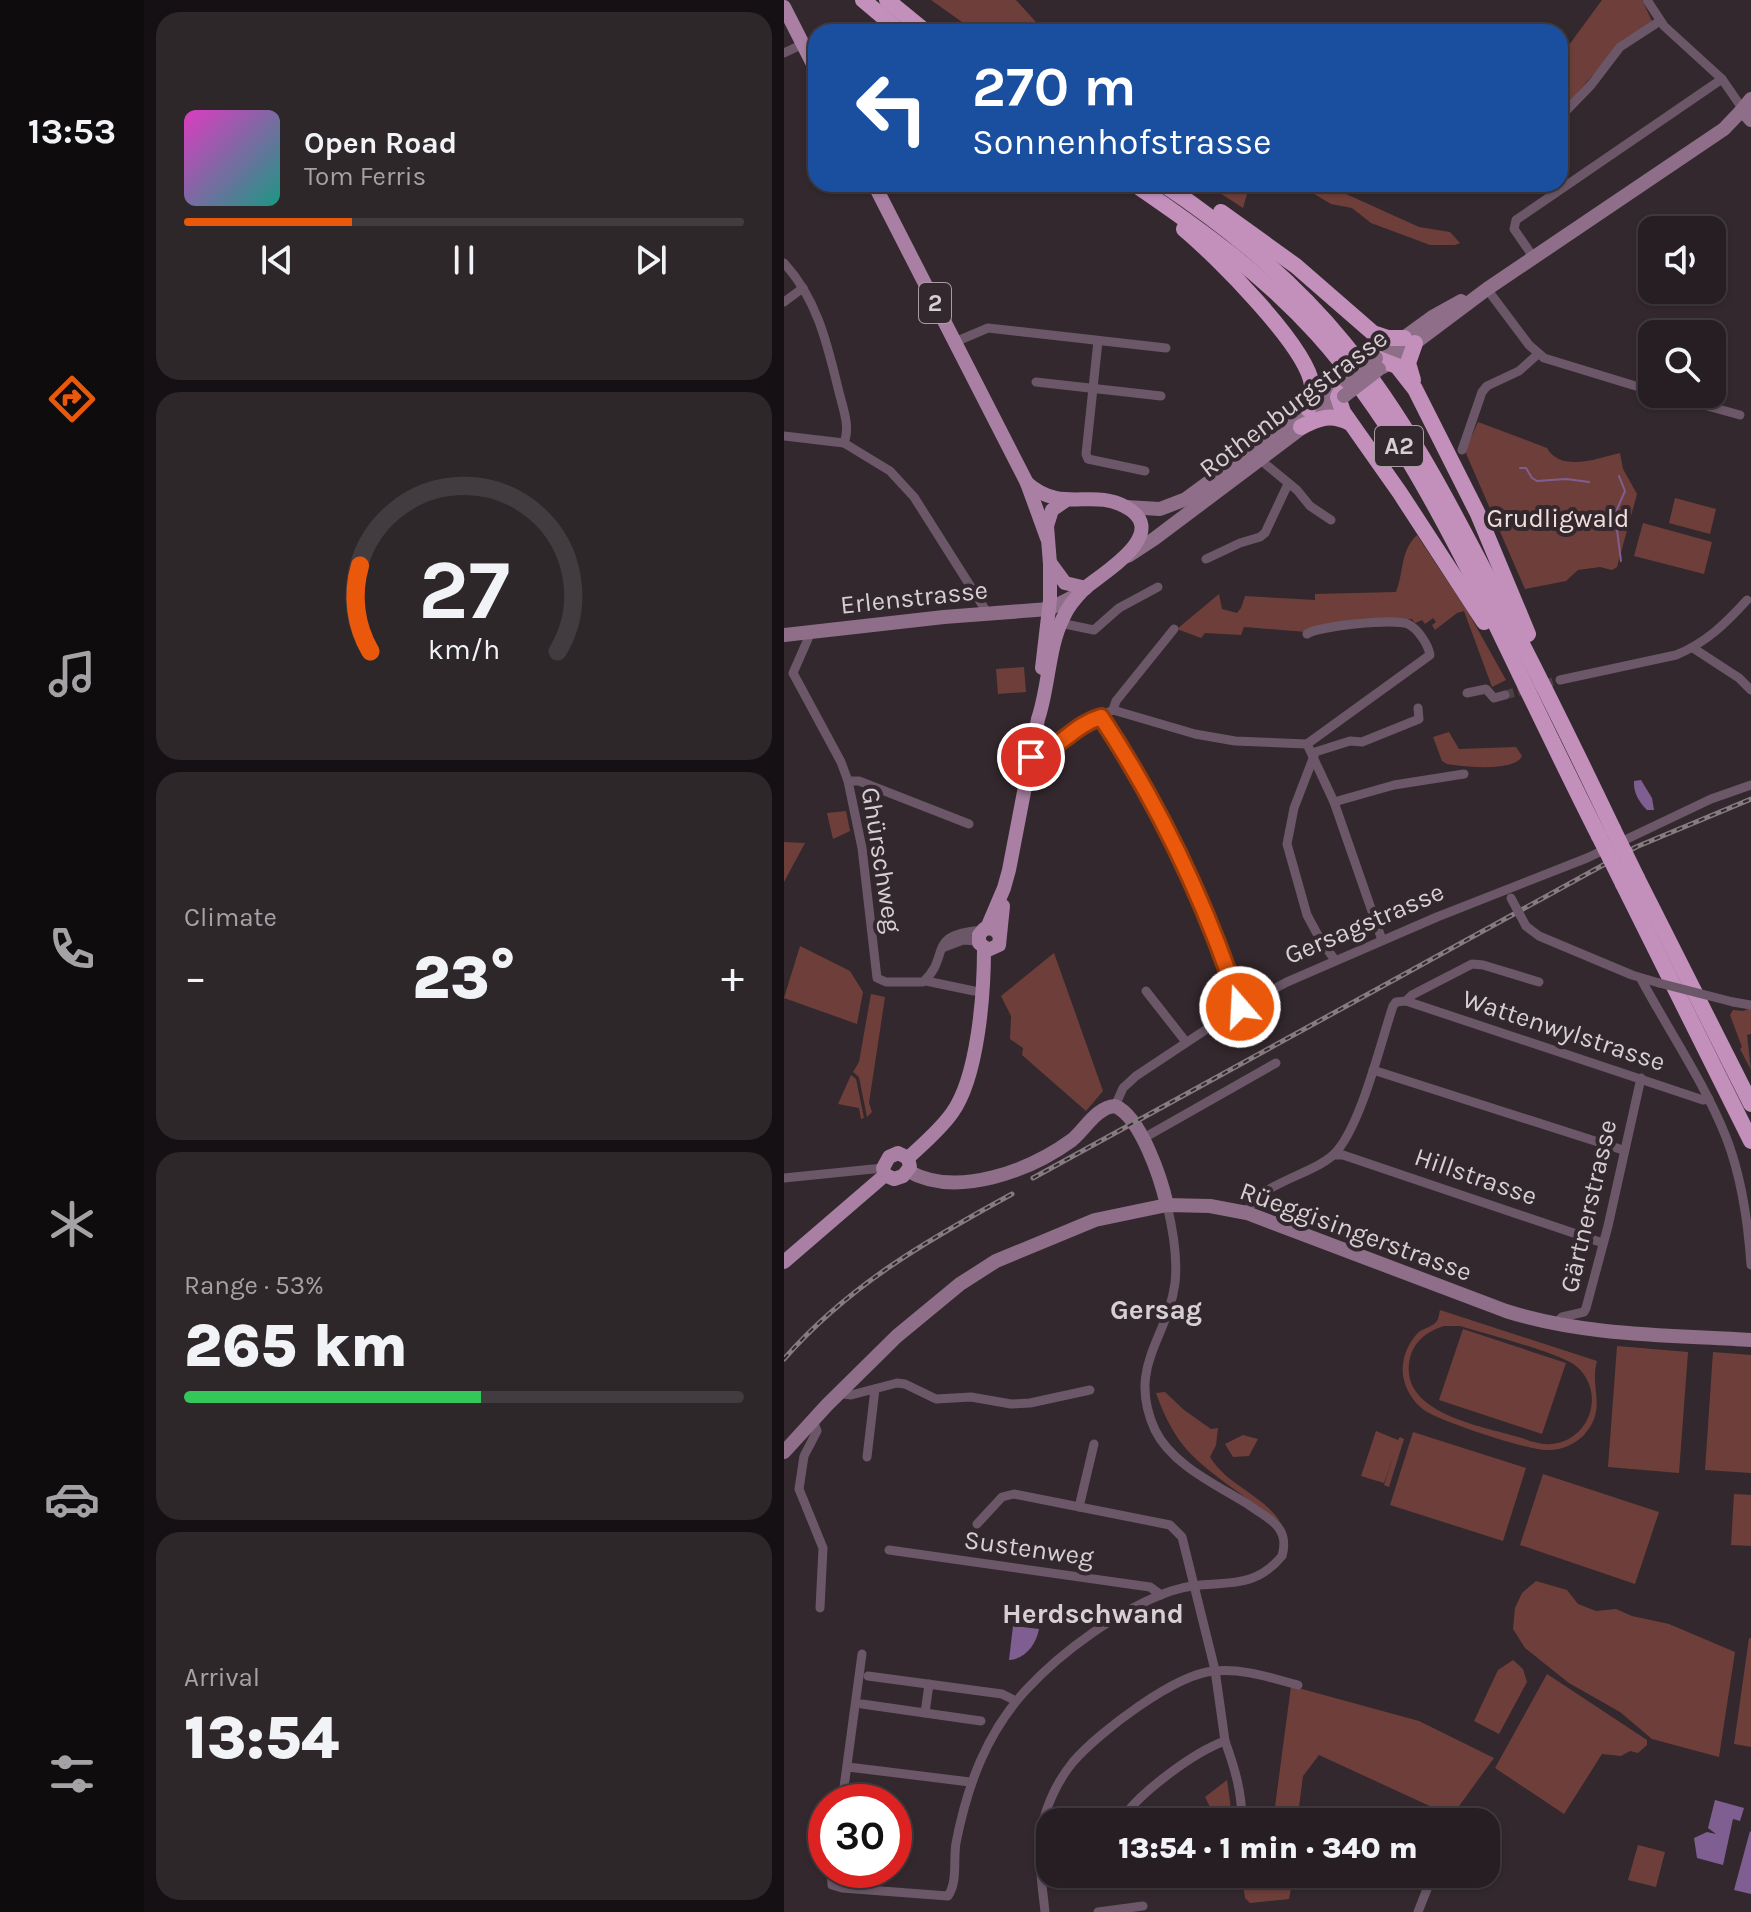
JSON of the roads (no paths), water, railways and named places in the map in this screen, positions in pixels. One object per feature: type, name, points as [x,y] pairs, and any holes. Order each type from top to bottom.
[{"type":"highway","points":[[863,0],[892,24]]},
{"type":"highway","points":[[887,0],[916,24]]},
{"type":"highway","points":[[1133,192],[1163,212],[1214,255],[1264,311],[1306,367],[1313,389],[1308,409]]},
{"type":"highway","name":"A2","points":[[1146,192],[1216,241],[1262,278],[1317,334],[1358,384],[1420,478],[1571,781],[1606,833]]},
{"type":"highway","name":"A2","points":[[1174,192],[1231,233],[1271,267],[1328,325],[1369,375],[1431,470],[1546,692],[1606,833],[1751,1141]]},
{"type":"highway","points":[[1190,192],[1275,250],[1373,333],[1410,340],[1408,363],[1415,389]]},
{"type":"highway","points":[[1373,333],[1382,362],[1400,368],[1415,389],[1487,533],[1548,676],[1546,692]]},
{"type":"highway","points":[[1341,391],[1350,423],[1416,516],[1481,617],[1500,648],[1557,762],[1571,781]]},
{"type":"highway","points":[[1301,427],[1326,417],[1341,418],[1350,423]]},
{"type":"highway","name":"A2","points":[[1630,881],[1751,1104]]},
{"type":"main road","points":[[784,7],[808,54]]},
{"type":"main road","name":"2","points":[[878,192],[1027,483],[1047,538],[1049,609],[1038,719]]},
{"type":"main road","points":[[1027,483],[1046,497],[1065,501],[1091,500],[1126,507],[1137,517],[1141,531],[1128,556]]},
{"type":"main road","points":[[1047,538],[1052,510],[1065,501]]},
{"type":"main road","name":"2","points":[[908,1164],[957,1106],[968,1078],[980,1021],[987,939],[1004,888],[1060,623],[1083,591],[1128,556]]},
{"type":"main road","points":[[1050,564],[1065,583],[1083,591]]},
{"type":"main road","points":[[784,1262],[866,1194],[884,1172],[887,1160],[895,1154],[908,1164],[897,1178],[884,1172]]},
{"type":"street","points":[[1647,0],[1660,21],[1748,109]]},
{"type":"street","points":[[1568,109],[1620,47],[1660,21]]},
{"type":"street","points":[[784,53],[803,44]]},
{"type":"street","points":[[1568,186],[1724,82]]},
{"type":"street","name":"Rothenburgstrasse","points":[[1128,556],[1154,539],[1308,409],[1341,391],[1382,362],[1442,310],[1487,289],[1724,129],[1748,109]]},
{"type":"street","points":[[1534,258],[1514,229],[1516,220],[1558,192]]},
{"type":"street","points":[[784,263],[803,288],[827,339],[847,430],[844,443]]},
{"type":"street","points":[[784,302],[803,288]]},
{"type":"street","points":[[1487,289],[1538,354],[1555,363],[1638,387]]},
{"type":"street","points":[[955,342],[988,328],[1166,348]]},
{"type":"street","points":[[1098,341],[1086,454],[1088,459],[1145,471]]},
{"type":"street","points":[[1462,450],[1482,392],[1487,386],[1519,371],[1538,354]]},
{"type":"street","points":[[1036,382],[1161,396]]},
{"type":"street","name":"Rothenburgstrasse","points":[[1126,507],[1152,510],[1175,505],[1301,427],[1341,391]]},
{"type":"street","points":[[1715,408],[1740,415]]},
{"type":"street","points":[[784,436],[844,443],[873,459],[906,486],[988,614]]},
{"type":"street","points":[[1256,454],[1310,506],[1331,520]]},
{"type":"street","points":[[1206,559],[1265,533],[1288,484]]},
{"type":"street","points":[[1060,623],[1094,630],[1119,608],[1158,587]]},
{"type":"street","points":[[1049,609],[1083,591]]},
{"type":"street","points":[[1560,680],[1676,655],[1693,648],[1724,624],[1747,600]]},
{"type":"street","name":"Erlenstrasse","points":[[784,635],[1049,609]]},
{"type":"street","points":[[1307,634],[1321,627],[1402,622],[1415,629],[1430,655],[1311,751],[1287,844],[1307,915],[1335,960]]},
{"type":"street","points":[[1031,757],[1044,754],[1080,726],[1113,710],[1116,701],[1174,629]]},
{"type":"street","name":"Ghürschweg","points":[[811,632],[793,673],[848,781],[862,848],[877,978],[886,982],[926,981],[949,938],[957,933],[987,939]]},
{"type":"street","points":[[1693,648],[1739,678],[1751,690]]},
{"type":"street","points":[[1467,693],[1486,689],[1494,698],[1505,695]]},
{"type":"street","points":[[1113,710],[1195,734],[1311,751],[1350,741],[1362,742],[1419,719],[1418,708]]},
{"type":"street","points":[[1101,717],[1134,767],[1175,842],[1221,952],[1240,1007]]},
{"type":"street","points":[[1311,751],[1334,802],[1382,940]]},
{"type":"street","points":[[1334,802],[1394,785],[1464,774]]},
{"type":"street","points":[[848,781],[859,781],[969,824]]},
{"type":"street","name":"Gersagstrasse","points":[[908,1164],[923,1178],[946,1181],[988,1178],[1014,1172],[1072,1140],[1102,1110],[1115,1106],[1123,1088],[1130,1082],[1240,1007],[1335,960],[1510,894],[1527,883],[1711,799],[1751,785]]},
{"type":"street","points":[[1510,894],[1526,926],[1539,936],[1641,979],[1751,1005]]},
{"type":"street","points":[[1247,1213],[1255,1199],[1335,1155],[1352,1126],[1396,1002],[1406,1001],[1472,964],[1539,982]]},
{"type":"street","points":[[1641,979],[1709,1099],[1737,1169],[1746,1208],[1751,1265]]},
{"type":"street","points":[[926,981],[974,991]]},
{"type":"street","points":[[1146,991],[1186,1042]]},
{"type":"street","name":"Wattenwylstrasse","points":[[1406,1001],[1703,1100],[1709,1099]]},
{"type":"street","points":[[1142,1139],[1276,1063]]},
{"type":"street","points":[[1373,1070],[1623,1150]]},
{"type":"street","name":"Gärtnerstrasse","points":[[1555,1324],[1562,1317],[1584,1312],[1641,1078]]},
{"type":"street","points":[[842,1888],[948,1896],[953,1887],[955,1849],[970,1782],[988,1745],[1016,1701],[1046,1670],[1130,1609],[1195,1585],[1231,1583],[1263,1575],[1282,1556],[1283,1537],[1272,1521],[1184,1464],[1168,1449],[1150,1416],[1145,1374],[1175,1286],[1176,1259],[1161,1181],[1129,1117],[1115,1106]]},
{"type":"street","name":"Hillstrasse","points":[[1335,1155],[1343,1155],[1603,1243]]},
{"type":"street","points":[[784,1178],[884,1172]]},
{"type":"street","points":[[859,1173],[865,1181],[866,1194]]},
{"type":"street","name":"Rüeggisingerstrasse","points":[[784,1452],[838,1393],[928,1309],[983,1268],[1095,1220],[1167,1205],[1210,1206],[1247,1213],[1506,1311],[1555,1324],[1751,1340]]},
{"type":"street","points":[[838,1393],[851,1395],[905,1384],[936,1399],[971,1397],[1011,1404],[1090,1390]]},
{"type":"street","points":[[867,1457],[875,1389]]},
{"type":"street","points":[[813,1421],[817,1431],[804,1456],[799,1489],[823,1548],[820,1608]]},
{"type":"street","points":[[1079,1507],[1094,1444]]},
{"type":"street","points":[[977,1524],[992,1505],[1009,1494],[1170,1525],[1177,1530],[1182,1537],[1215,1670],[1225,1741],[1240,1789],[1241,1808]]},
{"type":"street","name":"Sustenweg","points":[[889,1550],[1150,1587],[1161,1595]]},
{"type":"street","points":[[845,1784],[862,1654]]},
{"type":"street","points":[[1049,1808],[1060,1780],[1075,1760],[1167,1687],[1215,1670],[1250,1673],[1298,1685]]},
{"type":"street","points":[[868,1676],[1002,1694],[1016,1701]]},
{"type":"street","points":[[925,1713],[929,1684]]},
{"type":"street","points":[[862,1704],[981,1721]]},
{"type":"street","points":[[1128,1808],[1203,1750],[1225,1741]]},
{"type":"street","points":[[848,1767],[970,1782]]},
{"type":"street","points":[[1045,1912],[1046,1888]]},
{"type":"street","points":[[1418,1912],[1427,1888]]},
{"type":"street","points":[[1098,1912],[1143,1906]]},
{"type":"waterway","points":[[1520,468],[1526,468],[1537,481],[1566,479],[1589,482]]},
{"type":"waterway","points":[[1619,476],[1625,491],[1615,514],[1621,561]]},
{"type":"tunnel","points":[[1505,695],[1560,680]]},
{"type":"railway","points":[[1033,1178],[1636,847],[1751,799]]},
{"type":"railway","points":[[784,1359],[835,1309],[890,1266],[1012,1194]]},
{"type":"district","name":"Gersag","points":[[1156,1309]]},
{"type":"district","name":"Herdschwand","points":[[1093,1613]]},
{"type":"park label","name":"Grudligwald","points":[[1558,518]]}]
